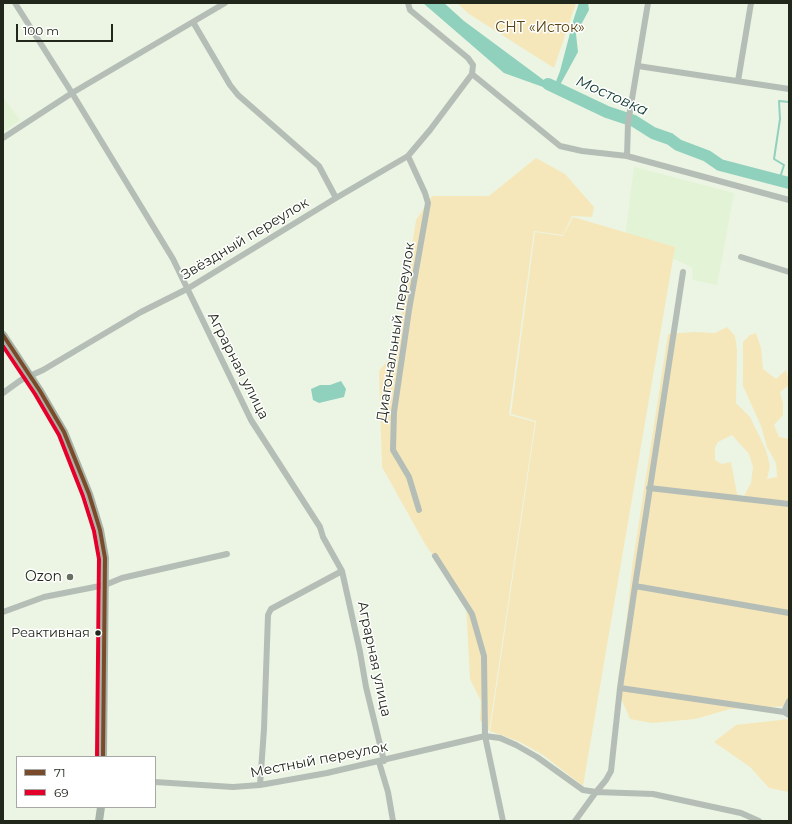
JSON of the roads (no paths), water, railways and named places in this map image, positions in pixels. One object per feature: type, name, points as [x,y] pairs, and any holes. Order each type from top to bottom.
[{"type":"main road","points":[[3,335],[31,375],[64,432],[89,494],[100,530],[105,558],[104,756]]},
{"type":"main road","points":[[99,821],[101,808]]},
{"type":"street","name":"Аграрная улица","points":[[15,3],[72,93],[173,259],[186,289],[251,420],[320,527],[323,537],[342,571],[360,652],[393,821]]},
{"type":"street","points":[[3,138],[72,93],[225,3]]},
{"type":"street","points":[[408,3],[410,10],[468,58],[473,65],[472,74],[560,146],[582,151],[627,156],[789,200]]},
{"type":"street","points":[[627,156],[629,115],[648,3]]},
{"type":"street","points":[[738,81],[751,3]]},
{"type":"street","points":[[193,22],[230,85],[238,95],[320,166],[336,198]]},
{"type":"street","points":[[638,66],[789,89]]},
{"type":"street","name":"Звёздный переулок","points":[[3,392],[141,312],[186,289],[408,156],[426,136],[472,74]]},
{"type":"street","name":"Диагональный переулок","points":[[408,156],[428,203],[409,310],[395,404],[393,450],[409,477],[419,510]]},
{"type":"street","points":[[741,257],[789,272]]},
{"type":"street","points":[[575,821],[606,780],[611,771],[620,688],[649,488],[683,272]]},
{"type":"street","points":[[649,488],[789,504]]},
{"type":"street","points":[[3,612],[44,597],[105,585],[122,578],[227,554]]},
{"type":"street","points":[[435,556],[472,614],[484,656],[485,736],[503,821]]},
{"type":"street","points":[[260,784],[268,615],[271,609],[342,571]]},
{"type":"street","points":[[635,586],[789,613]]},
{"type":"street","points":[[620,688],[787,713],[789,701]]},
{"type":"street","points":[[485,736],[500,738],[516,745],[537,757],[583,790],[596,792],[653,794],[741,813],[759,821]]},
{"type":"street","name":"Местный переулок","points":[[156,782],[233,787],[260,784],[326,773],[485,736]]},
{"type":"water","points":[[423,3],[444,3],[464,21],[545,81],[555,84],[579,3],[588,3],[589,10],[576,34],[578,52],[560,85],[562,90],[553,92],[504,73]]},
{"type":"water","points":[[341,381],[346,389],[344,397],[319,403],[313,400],[311,389],[320,385],[330,385]]},
{"type":"waterway","name":"Мостовка","points":[[548,84],[607,112],[634,121],[653,133],[670,139],[678,145],[707,156],[720,165],[789,183]]},
{"type":"waterway","points":[[779,181],[784,165],[774,159],[780,119],[779,101],[789,102]]},
{"type":"place","name":"Ozon","points":[[70,577]]},
{"type":"place","name":"Реактивная","points":[[98,633]]},
{"type":"park label","name":"СНТ «Исток»","points":[[540,28]]}]
